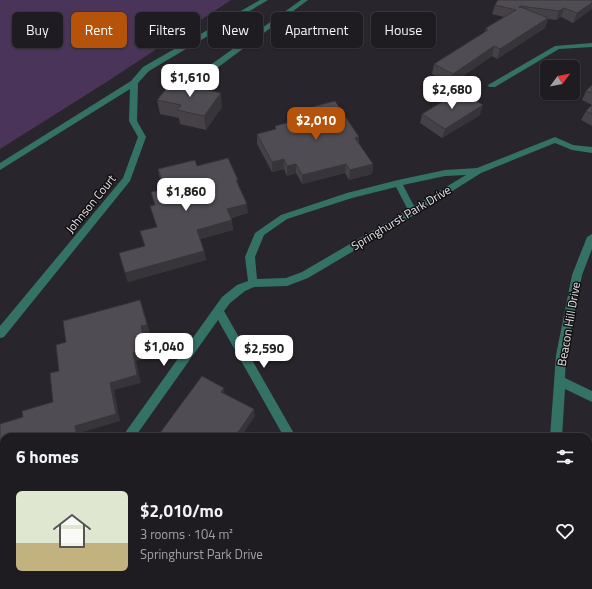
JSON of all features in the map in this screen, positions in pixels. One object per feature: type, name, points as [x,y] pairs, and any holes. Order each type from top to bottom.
[{"type":"street","points":[[0,167],[134,83],[146,69],[265,0]]},
{"type":"street","points":[[198,78],[305,0]]},
{"type":"street","points":[[492,85],[557,47],[592,45]]},
{"type":"street","name":"Johnson Court","points":[[0,334],[127,179],[142,136],[133,121],[134,83]]},
{"type":"street","name":"Springhurst Park Drive","points":[[131,433],[226,300],[241,288],[253,283],[287,282],[304,275],[413,212],[478,171],[530,149],[555,140],[572,147],[592,150]]},
{"type":"street","points":[[253,283],[250,257],[260,233],[284,218],[350,195],[398,183],[445,172],[478,171]]},
{"type":"street","points":[[398,183],[413,212]]},
{"type":"street","name":"Beacon Hill Drive","points":[[556,433],[561,355],[577,275],[592,237]]},
{"type":"street","points":[[218,311],[288,433]]},
{"type":"street","points":[[560,381],[592,397]]},
{"type":"shaded area","points":[[0,0],[231,0],[213,12],[208,12],[208,15],[200,20],[200,12],[135,12],[135,48],[158,48],[0,149]]},
{"type":"building","points":[[498,0],[592,0],[592,3],[577,13],[564,8],[559,11],[520,6],[519,8],[521,7],[548,18],[500,49],[494,46],[453,74],[434,64],[488,30],[486,28],[516,10],[495,5]]},
{"type":"building","points":[[172,82],[221,93],[204,116],[177,110],[181,105],[157,100]]},
{"type":"building","points":[[592,85],[592,93],[586,91]]},
{"type":"building","points":[[460,91],[483,105],[445,129],[422,114]]},
{"type":"building","points":[[335,101],[359,137],[355,138],[373,164],[350,170],[346,164],[302,175],[296,164],[287,166],[284,159],[272,162],[257,134],[276,129],[275,126],[298,120],[295,114],[314,110],[312,107]]},
{"type":"building","points":[[592,105],[592,114],[586,111]]},
{"type":"building","points":[[228,158],[247,204],[227,209],[232,220],[197,230],[204,251],[125,273],[119,253],[145,246],[140,231],[157,227],[150,206],[155,205],[151,192],[165,189],[158,169],[195,160],[197,166]]},
{"type":"building","points":[[140,300],[147,325],[141,326],[146,349],[133,353],[137,375],[110,383],[116,414],[75,426],[76,433],[0,433],[0,424],[23,417],[22,411],[53,402],[50,373],[59,371],[56,345],[66,342],[63,321]]},
{"type":"building","points":[[202,376],[224,388],[221,392],[254,409],[238,433],[160,433]]}]
